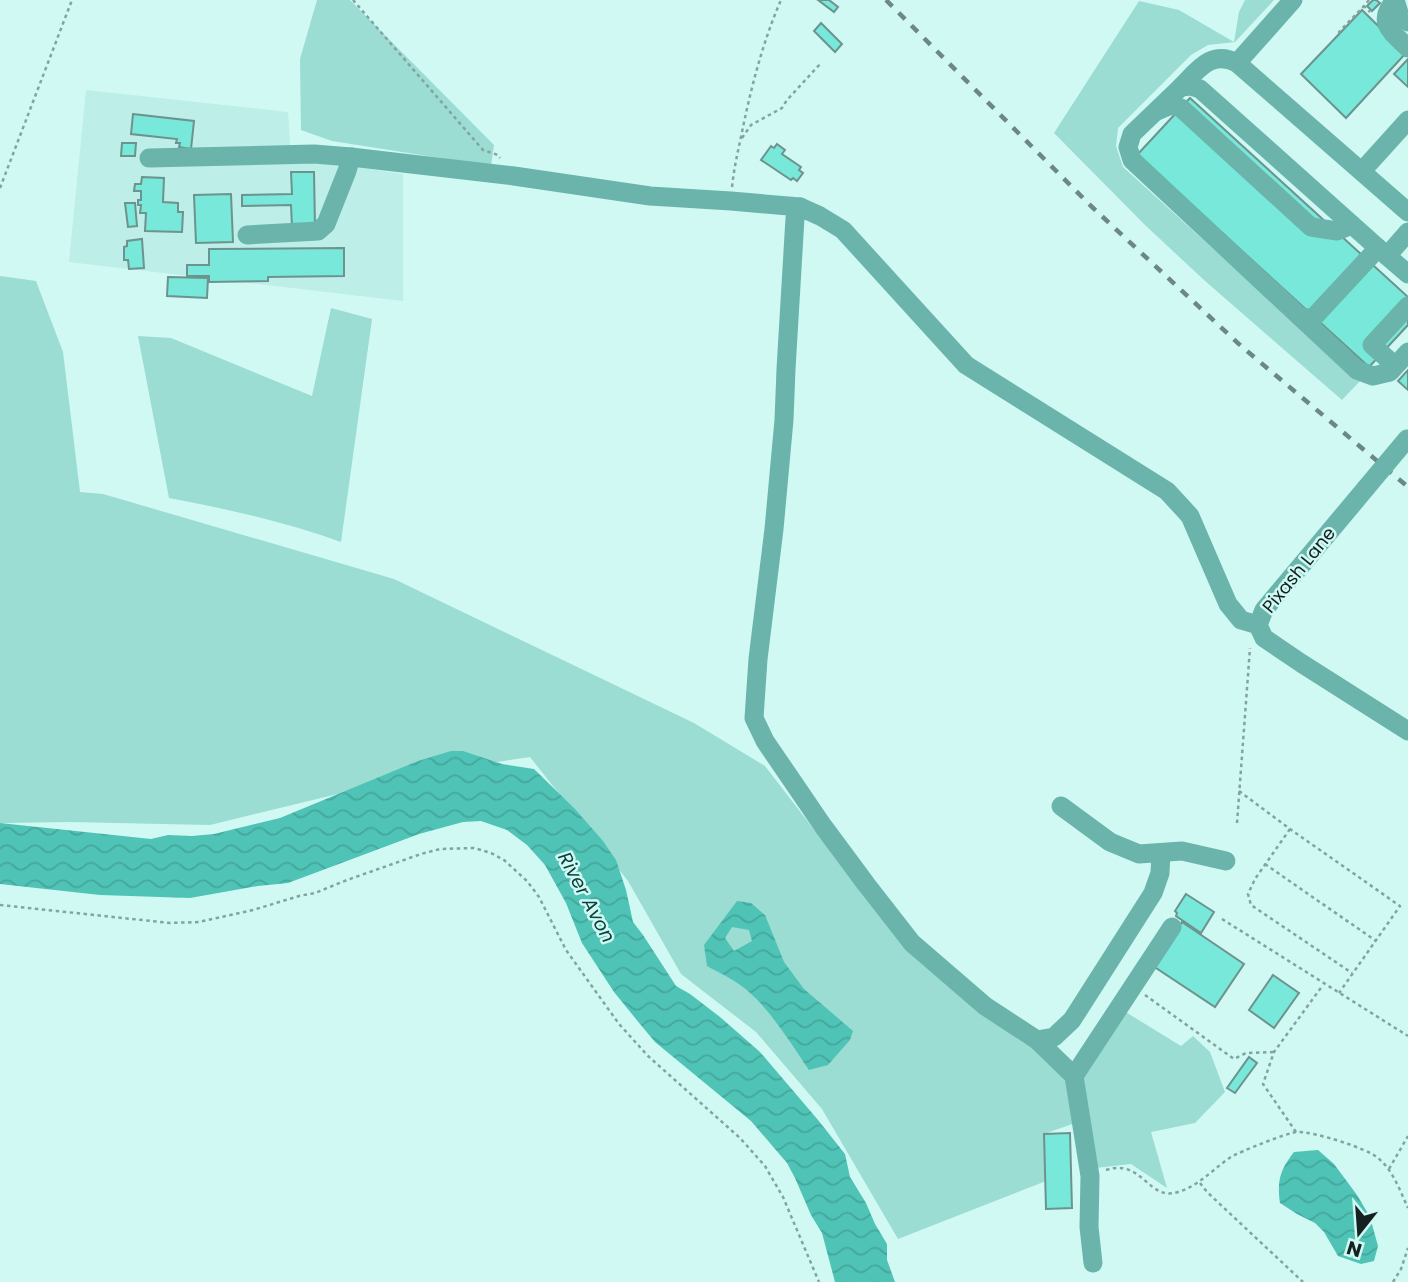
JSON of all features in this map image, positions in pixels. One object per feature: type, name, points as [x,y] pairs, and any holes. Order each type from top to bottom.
[{"type":"street","points":[[1237,63],[1293,0]]},
{"type":"street","points":[[1395,0],[1400,16],[1408,22]]},
{"type":"street","points":[[1395,0],[1385,15],[1385,24],[1408,48]]},
{"type":"street","points":[[1403,358],[1390,372],[1373,376],[1357,370],[1132,160],[1128,147],[1132,134],[1204,65],[1214,59],[1230,59],[1408,212]]},
{"type":"street","points":[[1181,87],[1200,89],[1408,274]]},
{"type":"street","points":[[1156,111],[1171,105],[1181,108],[1311,227],[1337,231],[1352,225]]},
{"type":"street","points":[[1362,171],[1408,120]]},
{"type":"street","points":[[149,158],[314,154],[514,176],[650,196],[800,207],[843,230],[966,365],[1167,491],[1190,516],[1228,604],[1241,620],[1258,625]]},
{"type":"street","points":[[247,235],[318,231],[326,224],[351,157]]},
{"type":"street","points":[[800,207],[795,218],[785,420],[758,659],[754,718],[765,741],[823,826],[912,943],[985,1006],[1037,1040],[1074,1076],[1090,1177],[1089,1227],[1093,1264]]},
{"type":"street","points":[[1299,316],[1314,317],[1408,232]]},
{"type":"street","points":[[1403,358],[1391,362],[1372,345],[1408,306]]},
{"type":"street","name":"Pixash Lane","points":[[1407,438],[1264,610],[1258,625],[1264,638],[1408,731]]},
{"type":"street","points":[[1061,806],[1110,842],[1139,854],[1182,851],[1226,861]]},
{"type":"street","points":[[1037,1040],[1054,1037],[1072,1020],[1153,894],[1160,873],[1161,853]]},
{"type":"street","points":[[1074,1076],[1172,928]]},
{"type":"path","points":[[0,188],[72,0]]},
{"type":"path","points":[[353,0],[483,150],[498,155],[514,176]]},
{"type":"path","points":[[731,201],[734,170],[756,76],[781,0]]},
{"type":"path","points":[[1340,33],[1369,0]]},
{"type":"path","points":[[1364,6],[1371,12]]},
{"type":"path","points":[[740,141],[751,125],[782,108],[821,63]]},
{"type":"path","points":[[1237,823],[1250,647],[1258,625]]},
{"type":"path","points":[[1239,791],[1400,906],[1339,993]]},
{"type":"path","points":[[1290,829],[1248,894],[1251,905],[1353,973]]},
{"type":"path","points":[[0,905],[170,923],[199,922],[315,893],[440,849],[474,848],[491,853],[510,865],[539,897],[566,950],[619,1024],[648,1056],[740,1138],[765,1166],[783,1197],[819,1282]]},
{"type":"path","points":[[1265,864],[1376,942]]},
{"type":"path","points":[[1222,919],[1408,1036]]},
{"type":"path","points":[[1296,1132],[1263,1084],[1274,1052],[1323,984]]},
{"type":"path","points":[[1133,987],[1234,1059],[1247,1054],[1274,1052]]},
{"type":"path","points":[[1090,1177],[1121,1167],[1131,1170],[1161,1193],[1177,1193],[1199,1182],[1233,1156],[1296,1132],[1335,1139],[1377,1156],[1389,1169],[1408,1208]]},
{"type":"path","points":[[1389,1169],[1408,1136]]},
{"type":"path","points":[[1199,1182],[1303,1282]]},
{"type":"path","points":[[1393,1282],[1408,1248]]},
{"type":"shaded area","points":[[317,0],[350,0],[494,145],[491,166],[332,141],[301,130],[300,59]]},
{"type":"shaded area","points":[[1245,0],[1274,0],[1235,42],[1208,45],[1191,55],[1118,128],[1116,146],[1123,167],[1350,373],[1361,380],[1342,400],[1204,280],[1054,133],[1139,1],[1179,10],[1234,42],[1239,12]]},
{"type":"shaded area","points":[[86,90],[288,112],[291,157],[403,174],[403,301],[69,262]]},
{"type":"shaded area","points":[[0,276],[36,281],[63,352],[80,492],[103,494],[394,579],[694,723],[765,766],[903,945],[1073,1076],[1124,1011],[1181,1046],[1193,1036],[1210,1052],[1225,1092],[1195,1123],[1151,1132],[1167,1188],[1131,1164],[1095,1168],[1075,1123],[1044,1134],[1046,1181],[898,1239],[822,1109],[756,1032],[681,974],[628,881],[530,757],[424,773],[210,825],[0,823]]},
{"type":"shaded area","points":[[331,308],[372,319],[341,542],[256,517],[169,498],[138,336],[171,338],[312,396]]},
{"type":"water","name":"River Avon","points":[[451,751],[463,751],[502,764],[534,769],[603,841],[616,860],[633,922],[676,986],[720,1017],[760,1052],[845,1154],[850,1177],[887,1244],[887,1260],[895,1282],[835,1282],[822,1233],[787,1163],[751,1121],[655,1042],[614,992],[582,943],[566,903],[545,865],[527,845],[507,830],[481,821],[463,822],[419,834],[288,883],[190,898],[100,895],[0,884],[0,823],[151,839],[168,835],[214,834],[280,818],[418,761]]},
{"type":"water","points":[[737,901],[751,903],[765,915],[784,962],[804,989],[853,1031],[850,1040],[828,1065],[809,1070],[757,1000],[739,984],[707,966],[704,945]],"holes":[[[732,927],[749,930],[752,941],[734,951],[725,938]]]},
{"type":"water","points":[[1318,1150],[1334,1164],[1370,1217],[1378,1246],[1374,1261],[1361,1264],[1338,1256],[1324,1232],[1315,1223],[1280,1203],[1281,1176],[1289,1158],[1294,1152]]},
{"type":"building","points":[[818,0],[829,0],[838,7],[834,12]]},
{"type":"building","points":[[1373,0],[1380,3],[1372,11],[1367,6]]},
{"type":"building","points":[[1362,10],[1406,53],[1346,118],[1301,74]]},
{"type":"building","points":[[821,23],[842,44],[835,52],[814,31]]},
{"type":"building","points":[[1408,59],[1408,87],[1394,74]]},
{"type":"building","points":[[1190,98],[1408,297],[1408,325],[1369,367],[1137,155]]},
{"type":"building","points":[[133,114],[194,121],[191,149],[179,147],[177,139],[131,134]]},
{"type":"building","points":[[122,143],[136,143],[135,156],[121,156]]},
{"type":"building","points":[[777,144],[785,150],[782,154],[801,167],[799,170],[803,173],[797,181],[793,178],[791,180],[761,160],[771,146],[774,148]]},
{"type":"building","points":[[291,172],[314,172],[315,227],[292,227],[291,205],[242,206],[242,195],[292,194]]},
{"type":"building","points":[[142,177],[164,178],[163,202],[178,203],[178,212],[183,212],[182,232],[145,231],[146,213],[140,213],[141,205],[138,205],[141,191],[134,191],[135,184],[141,184]]},
{"type":"building","points":[[231,194],[233,242],[196,243],[194,195]]},
{"type":"building","points":[[125,203],[135,203],[137,226],[128,227]]},
{"type":"building","points":[[142,239],[144,268],[129,269],[128,260],[124,260],[124,247],[127,246],[127,241]]},
{"type":"building","points":[[344,248],[344,276],[268,277],[268,281],[209,282],[209,276],[187,276],[187,265],[209,265],[209,249]]},
{"type":"building","points":[[168,277],[208,278],[207,298],[167,296]]},
{"type":"building","points":[[1408,370],[1408,390],[1398,381]]},
{"type":"building","points":[[1186,894],[1214,912],[1201,933],[1176,916],[1175,911]]},
{"type":"building","points":[[1182,922],[1244,964],[1215,1007],[1153,966]]},
{"type":"building","points":[[1273,975],[1299,993],[1274,1028],[1249,1010]]},
{"type":"building","points":[[1249,1057],[1257,1063],[1235,1093],[1227,1088]]},
{"type":"building","points":[[1070,1133],[1072,1208],[1046,1209],[1044,1134]]},
{"type":"railway","points":[[886,0],[1091,206],[1241,346],[1408,487]]}]
